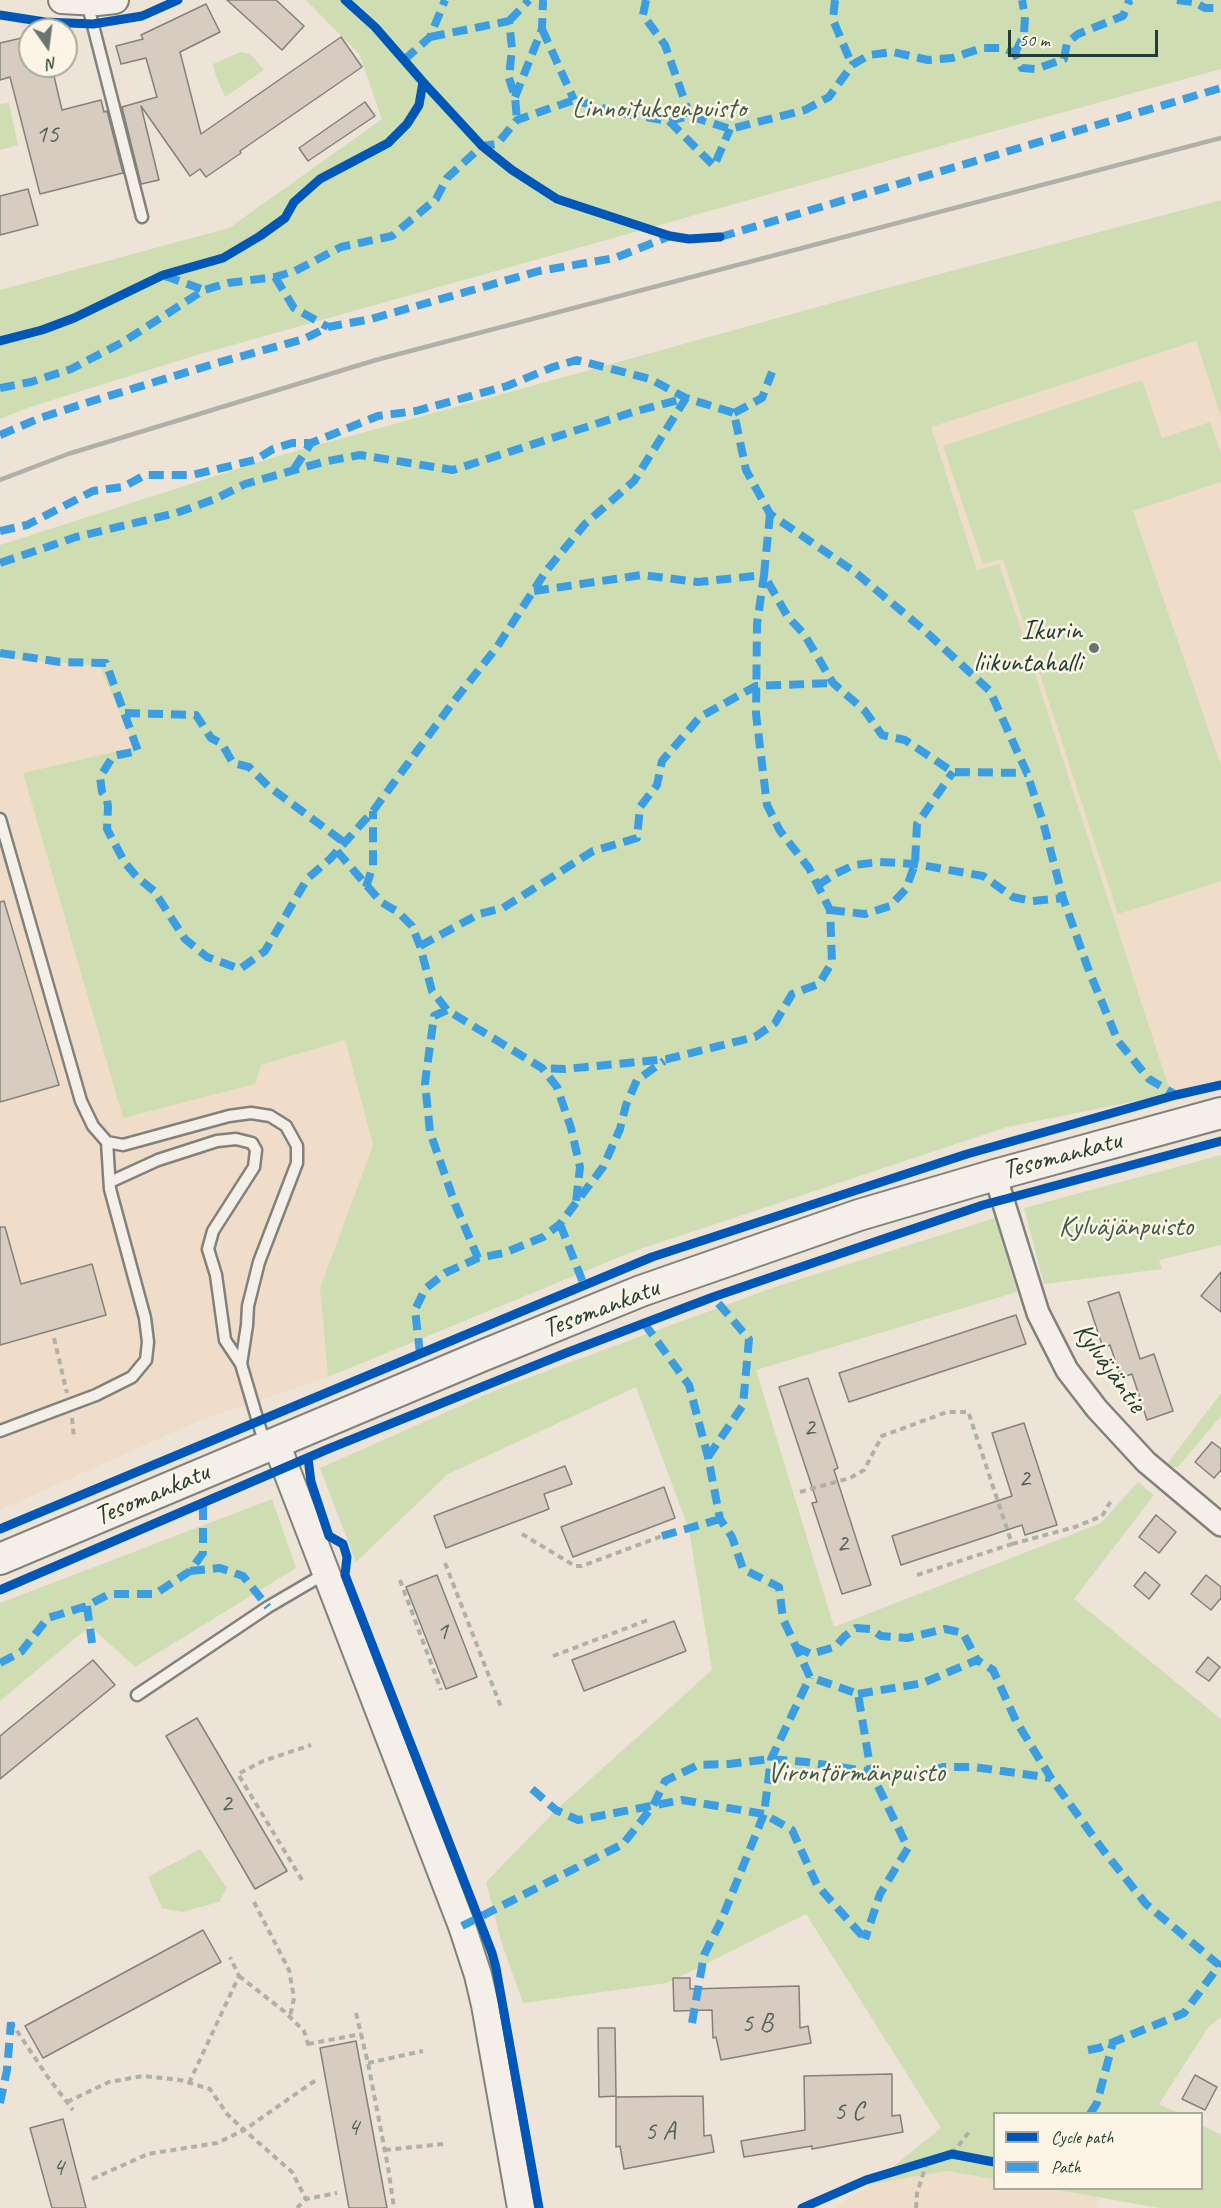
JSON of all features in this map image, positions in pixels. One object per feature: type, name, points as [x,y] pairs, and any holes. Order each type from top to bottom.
[{"type":"main road","name":"Tesomankatu","points":[[0,1559],[641,1292],[859,1215],[1221,1113]]},
{"type":"street","points":[[75,1],[115,0]]},
{"type":"street","name":"Kylväjäntie","points":[[995,1175],[1038,1313],[1067,1370],[1097,1409],[1146,1462],[1221,1525]]},
{"type":"street","points":[[271,1445],[326,1573],[455,1907],[478,1975],[521,2208]]},
{"type":"lane","points":[[75,1],[142,217]]},
{"type":"lane","points":[[0,819],[81,1101],[93,1126],[107,1142],[110,1182],[120,1231],[145,1318],[148,1342],[146,1360],[132,1377],[96,1395],[0,1431]]},
{"type":"lane","points":[[107,1142],[123,1145],[229,1116],[251,1113],[270,1116],[286,1126],[297,1146],[297,1163],[259,1262],[248,1306],[248,1325],[241,1364]]},
{"type":"lane","points":[[110,1182],[186,1149],[236,1139],[252,1143],[256,1150],[254,1167],[213,1231],[208,1249],[216,1275],[225,1340],[241,1364],[271,1445]]},
{"type":"lane","points":[[137,1695],[268,1607],[326,1573]]},
{"type":"path","points":[[54,1338],[70,1405],[74,1438]]},
{"type":"path","points":[[800,1492],[850,1478],[864,1470],[882,1436],[947,1412],[967,1412],[1012,1544]]},
{"type":"path","points":[[917,1575],[1012,1544],[1075,1527],[1101,1516],[1112,1499]]},
{"type":"path","points":[[522,1534],[575,1566],[582,1566],[662,1536]]},
{"type":"path","points":[[445,1563],[501,1707]]},
{"type":"path","points":[[400,1581],[441,1690]]},
{"type":"path","points":[[553,1656],[648,1620]]},
{"type":"path","points":[[302,1880],[238,1774],[262,1761],[311,1745]]},
{"type":"path","points":[[254,1902],[289,1970],[294,1998],[290,2017]]},
{"type":"path","points":[[230,1957],[239,1976],[304,2031],[310,2050]]},
{"type":"path","points":[[189,2083],[239,1976]]},
{"type":"path","points":[[356,2013],[385,2150],[394,2208]]},
{"type":"path","points":[[11,2022],[47,2076],[74,2110]]},
{"type":"path","points":[[308,2044],[361,2034]]},
{"type":"path","points":[[368,2063],[423,2051]]},
{"type":"path","points":[[67,2102],[109,2082],[143,2076],[189,2083],[210,2089],[227,2114],[292,2172],[306,2199]]},
{"type":"path","points":[[92,2179],[148,2154],[217,2143],[244,2130],[316,2080]]},
{"type":"path","points":[[916,2208],[917,2193],[940,2158],[969,2132]]},
{"type":"path","points":[[385,2150],[443,2144]]},
{"type":"path","points":[[917,2165],[940,2158],[963,2156]]},
{"type":"path","points":[[297,2208],[306,2199],[337,2193]]},
{"type":"shaded area","name":"Ikurin liikuntahalli","points":[[1196,340],[1221,417],[1221,1081],[1171,1094],[999,564],[977,570],[930,426]]},
{"type":"shaded area","points":[[0,658],[100,666],[134,747],[24,773],[261,1065],[345,1040],[373,1145],[320,1288],[328,1377],[201,1420],[0,1510]]},
{"type":"shaded area","points":[[947,2171],[993,2179],[993,2190],[1059,2190],[1098,2196],[1097,2208],[834,2208],[872,2184]]},
{"type":"green space","name":"Linnoituksenpuisto","points":[[306,0],[1221,0],[1221,69],[197,355],[30,407],[0,419],[0,290],[229,228],[382,119],[359,54]]},
{"type":"green space","points":[[241,52],[250,54],[264,70],[225,97],[213,64]]},
{"type":"green space","points":[[9,103],[18,145],[0,150],[0,104]]},
{"type":"green space","points":[[1221,200],[1221,417],[1196,341],[931,427],[977,570],[999,564],[1023,635],[1027,633],[1003,559],[983,564],[943,446],[1142,380],[1162,438],[1210,422],[1221,454],[1221,482],[1133,511],[1221,766],[1221,881],[1118,914],[1034,656],[1030,658],[1171,1094],[1007,1127],[637,1250],[328,1377],[320,1288],[373,1145],[345,1040],[261,1065],[255,1084],[123,1118],[23,773],[134,747],[100,666],[0,658],[0,545],[278,456],[879,290]]},
{"type":"green space","name":"Kylväjänpuisto","points":[[1221,1155],[1221,1245],[1159,1260],[1162,1269],[1044,1284],[1024,1208]]},
{"type":"green space","name":"Virontörmänpuisto","points":[[995,1218],[1017,1292],[756,1370],[834,1627],[1101,1523],[1138,1482],[1154,1495],[1074,1599],[1221,1719],[1221,2017],[1208,2028],[1159,2104],[1176,2112],[993,2112],[993,2179],[947,2171],[872,2184],[941,2128],[806,1914],[667,1983],[523,2003],[502,1944],[486,1882],[556,1810],[712,1670],[689,1530],[636,1387],[448,1474],[356,1562],[320,1468],[503,1387],[772,1288]]},
{"type":"green space","points":[[1221,1393],[1221,1416],[1178,1467],[1165,1467]]},
{"type":"green space","points":[[272,1499],[296,1568],[135,1667],[90,1626],[0,1701],[0,1603]]},
{"type":"green space","points":[[200,1849],[227,1888],[219,1902],[182,1912],[162,1908],[148,1877]]},
{"type":"green space","points":[[1203,2126],[1221,2135],[1221,2208],[1160,2208],[1058,2190],[1203,2190]]},
{"type":"building","points":[[227,0],[276,0],[304,26],[282,50]]},
{"type":"building","points":[[206,4],[220,32],[180,52],[201,134],[341,37],[362,67],[206,177],[200,169],[190,176],[141,106],[159,180],[141,184],[122,107],[157,97],[146,58],[121,64],[116,46],[143,39],[141,35]]},
{"type":"building","points":[[18,39],[18,78],[54,78],[62,110],[101,100],[104,112],[107,111],[123,173],[40,194],[10,77],[0,80],[0,43]]},
{"type":"building","points":[[365,102],[375,116],[308,161],[299,148]]},
{"type":"building","points":[[28,189],[38,225],[0,235],[0,196]]},
{"type":"building","points":[[4,901],[59,1085],[0,1102],[0,902]]},
{"type":"building","points":[[0,1227],[5,1227],[21,1284],[92,1264],[106,1315],[0,1345]]},
{"type":"building","points":[[1221,1272],[1221,1312],[1201,1296]]},
{"type":"building","points":[[1119,1292],[1140,1359],[1154,1354],[1173,1411],[1147,1420],[1132,1374],[1121,1378],[1110,1345],[1103,1348],[1088,1302]]},
{"type":"building","points":[[1016,1315],[1026,1344],[849,1402],[839,1373]]},
{"type":"building","points":[[808,1378],[838,1468],[834,1470],[871,1585],[842,1594],[812,1503],[817,1502],[779,1387]]},
{"type":"building","points":[[1024,1423],[1057,1525],[1025,1535],[1022,1525],[901,1565],[892,1536],[1012,1496],[992,1433]]},
{"type":"building","points":[[1212,1442],[1221,1449],[1221,1470],[1214,1478],[1195,1462]]},
{"type":"building","points":[[565,1466],[572,1484],[544,1494],[549,1509],[446,1548],[434,1516]]},
{"type":"building","points":[[664,1487],[675,1518],[573,1557],[561,1527]]},
{"type":"building","points":[[1156,1515],[1176,1532],[1159,1553],[1139,1537]]},
{"type":"building","points":[[1145,1572],[1160,1585],[1149,1599],[1134,1586]]},
{"type":"building","points":[[437,1575],[477,1677],[446,1689],[406,1587]]},
{"type":"building","points":[[1206,1575],[1221,1587],[1221,1598],[1211,1610],[1191,1594]]},
{"type":"building","points":[[674,1621],[686,1651],[584,1691],[572,1660]]},
{"type":"building","points":[[1208,1657],[1220,1667],[1209,1681],[1196,1672]]},
{"type":"building","points":[[93,1660],[115,1685],[0,1779],[0,1736]]},
{"type":"building","points":[[197,1718],[287,1871],[255,1889],[166,1736]]},
{"type":"building","points":[[203,1930],[221,1962],[43,2058],[25,2026]]},
{"type":"building","points":[[673,1978],[690,1978],[690,1989],[799,1986],[800,2028],[808,2026],[811,2043],[721,2060],[716,2037],[713,2038],[712,2010],[674,2011]]},
{"type":"building","points":[[598,2028],[615,2028],[616,2096],[599,2097]]},
{"type":"building","points":[[356,2041],[387,2208],[349,2208],[320,2048]]},
{"type":"building","points":[[892,2074],[892,2116],[900,2115],[903,2132],[812,2149],[812,2146],[744,2157],[741,2141],[805,2130],[804,2076]]},
{"type":"building","points":[[1195,2075],[1217,2087],[1205,2110],[1182,2099]]},
{"type":"building","points":[[703,2096],[704,2136],[711,2135],[714,2152],[624,2169],[620,2146],[616,2147],[616,2097]]},
{"type":"building","points":[[63,2119],[86,2208],[52,2208],[30,2128]]},
{"type":"railway","points":[[0,480],[68,454],[376,360],[1221,138]]},
{"type":"marked path","points":[[404,60],[430,37],[445,0]]},
{"type":"marked path","points":[[509,21],[529,0]]},
{"type":"marked path","points":[[515,97],[542,29],[543,0]]},
{"type":"marked path","points":[[646,0],[643,15],[665,45],[690,116]]},
{"type":"marked path","points":[[835,0],[833,20],[852,65]]},
{"type":"marked path","points":[[1015,53],[1024,35],[1025,16],[1022,0]]},
{"type":"marked path","points":[[0,388],[31,382],[71,369],[123,342],[204,290],[228,283],[275,277],[295,271],[341,247],[392,236],[436,199],[447,178],[482,146],[497,144],[517,120],[574,100],[620,113],[669,121],[690,116],[730,129],[805,110],[829,97],[852,65],[869,55],[893,52],[928,60],[952,58],[982,48],[1003,48],[1015,53],[1022,68],[1036,69],[1064,59],[1067,43],[1078,34],[1123,16],[1129,1],[1132,0]]},
{"type":"marked path","points":[[1177,0],[1194,2],[1205,8],[1221,8]]},
{"type":"marked path","points":[[430,37],[509,21],[512,48],[509,78],[515,97],[517,120]]},
{"type":"marked path","points":[[542,29],[574,100]]},
{"type":"marked path","points":[[720,237],[1221,88]]},
{"type":"marked path","points":[[669,121],[714,166],[730,129]]},
{"type":"marked path","points":[[0,435],[40,418],[89,402],[304,339],[328,327],[371,319],[539,271],[615,258],[670,236]]},
{"type":"marked path","points":[[165,276],[204,290]]},
{"type":"marked path","points":[[275,277],[294,308],[328,327]]},
{"type":"marked path","points":[[0,531],[27,525],[93,491],[123,487],[145,475],[192,475],[255,460],[273,449],[292,443],[311,443],[378,416],[416,411],[507,386],[577,360],[650,379],[686,398],[734,413],[746,470],[770,514],[855,572],[924,630],[990,691],[1027,773],[1043,822],[1063,898],[1089,971],[1118,1041],[1149,1079],[1176,1095]]},
{"type":"marked path","points":[[734,413],[762,398],[772,372]]},
{"type":"marked path","points":[[0,563],[76,537],[176,513],[215,499],[245,484],[323,462],[360,455],[453,470],[633,412],[686,398]]},
{"type":"marked path","points":[[0,653],[60,662],[106,663],[138,751],[113,756],[100,777],[102,792],[107,799],[107,829],[125,863],[154,891],[185,939],[207,957],[240,969],[265,951],[307,879],[330,859],[373,811],[497,647],[546,571],[585,524],[634,481],[686,398]]},
{"type":"marked path","points":[[294,469],[311,443]]},
{"type":"marked path","points":[[770,514],[764,575],[788,617],[804,634],[833,683],[865,711],[882,735],[905,740],[953,772],[1027,773]]},
{"type":"marked path","points":[[534,591],[642,575],[698,582],[764,575],[757,624],[756,714],[767,805],[780,831],[809,868],[830,910],[832,962],[819,984],[792,994],[775,1023],[755,1037],[667,1059],[565,1069],[542,1068]]},
{"type":"marked path","points":[[420,946],[479,914],[503,908],[593,851],[637,838],[640,807],[657,785],[662,761],[700,717],[756,686],[833,683]]},
{"type":"marked path","points":[[125,713],[196,715],[211,738],[222,744],[233,763],[249,767],[268,786],[345,843]]},
{"type":"marked path","points":[[830,910],[865,914],[890,906],[906,889],[915,864],[917,824],[953,772]]},
{"type":"marked path","points":[[366,887],[373,866],[373,811]]},
{"type":"marked path","points":[[337,851],[381,902],[398,912],[412,926],[432,991],[447,1010],[542,1068],[557,1087],[571,1128],[580,1167],[576,1202]]},
{"type":"marked path","points":[[817,886],[854,865],[880,862],[915,864],[983,876],[1013,897],[1032,901],[1063,898]]},
{"type":"marked path","points":[[447,1010],[434,1016],[425,1083],[430,1132],[455,1204],[478,1258]]},
{"type":"marked path","points":[[420,1353],[415,1310],[425,1289],[445,1273],[478,1258],[504,1253],[543,1237],[560,1224],[603,1167],[620,1129],[626,1105],[637,1080],[664,1061]]},
{"type":"marked path","points":[[560,1224],[584,1285]]},
{"type":"marked path","points":[[708,1457],[743,1405],[749,1339],[713,1297]]},
{"type":"marked path","points":[[644,1323],[689,1385],[708,1457],[720,1519],[732,1537],[743,1569],[779,1587],[783,1619],[810,1677],[858,1694],[871,1772],[908,1848],[880,1894],[865,1939]]},
{"type":"marked path","points":[[0,1663],[21,1652],[48,1618],[87,1606],[109,1594],[155,1594],[190,1571],[203,1553],[203,1503]]},
{"type":"marked path","points":[[662,1536],[720,1519]]},
{"type":"marked path","points":[[190,1571],[220,1568],[243,1576],[268,1607]]},
{"type":"marked path","points":[[87,1606],[92,1643]]},
{"type":"marked path","points":[[796,1647],[811,1654],[835,1647],[856,1628],[871,1629],[881,1636],[907,1638],[945,1629],[963,1633],[977,1660]]},
{"type":"marked path","points":[[858,1694],[923,1683],[977,1660],[993,1670],[1016,1721],[1051,1778],[1103,1850],[1146,1904],[1219,1965]]},
{"type":"marked path","points":[[692,2023],[704,1955],[721,1921],[764,1814],[771,1759],[810,1677]]},
{"type":"marked path","points":[[462,1926],[623,1844],[653,1806],[665,1781],[698,1765],[771,1759],[892,1775],[923,1773],[943,1767],[974,1767],[1051,1778]]},
{"type":"marked path","points":[[532,1789],[556,1810],[578,1820],[682,1800],[764,1814],[792,1830],[817,1885],[865,1939]]},
{"type":"marked path","points":[[1088,2050],[1099,2048],[1184,2013],[1221,1963]]},
{"type":"marked path","points":[[0,2103],[7,2070],[11,2022]]},
{"type":"marked path","points":[[1091,2112],[1097,2103],[1113,2042]]},
{"type":"cycle path","points":[[0,15],[45,22],[93,24],[142,16],[178,0]]},
{"type":"cycle path","points":[[345,0],[375,27],[482,146],[512,170],[557,199],[670,236],[689,239],[720,237]]},
{"type":"cycle path","points":[[0,341],[42,330],[74,318],[163,275],[223,258],[260,236],[285,218],[294,202],[320,179],[388,143],[407,124],[419,105],[423,82]]},
{"type":"cycle path","points":[[0,1529],[652,1257],[967,1154],[1176,1095],[1221,1085]]},
{"type":"cycle path","points":[[0,1590],[328,1449],[566,1353],[713,1297],[983,1205],[1221,1141]]},
{"type":"cycle path","points":[[308,1458],[311,1482],[329,1536],[343,1544],[347,1557],[345,1575],[492,1953],[539,2208]]},
{"type":"cycle path","points":[[802,2208],[866,2180],[952,2154],[993,2162]]},
{"type":"place","name":"Ikurin liikuntahalli","points":[[1094,648]]}]
